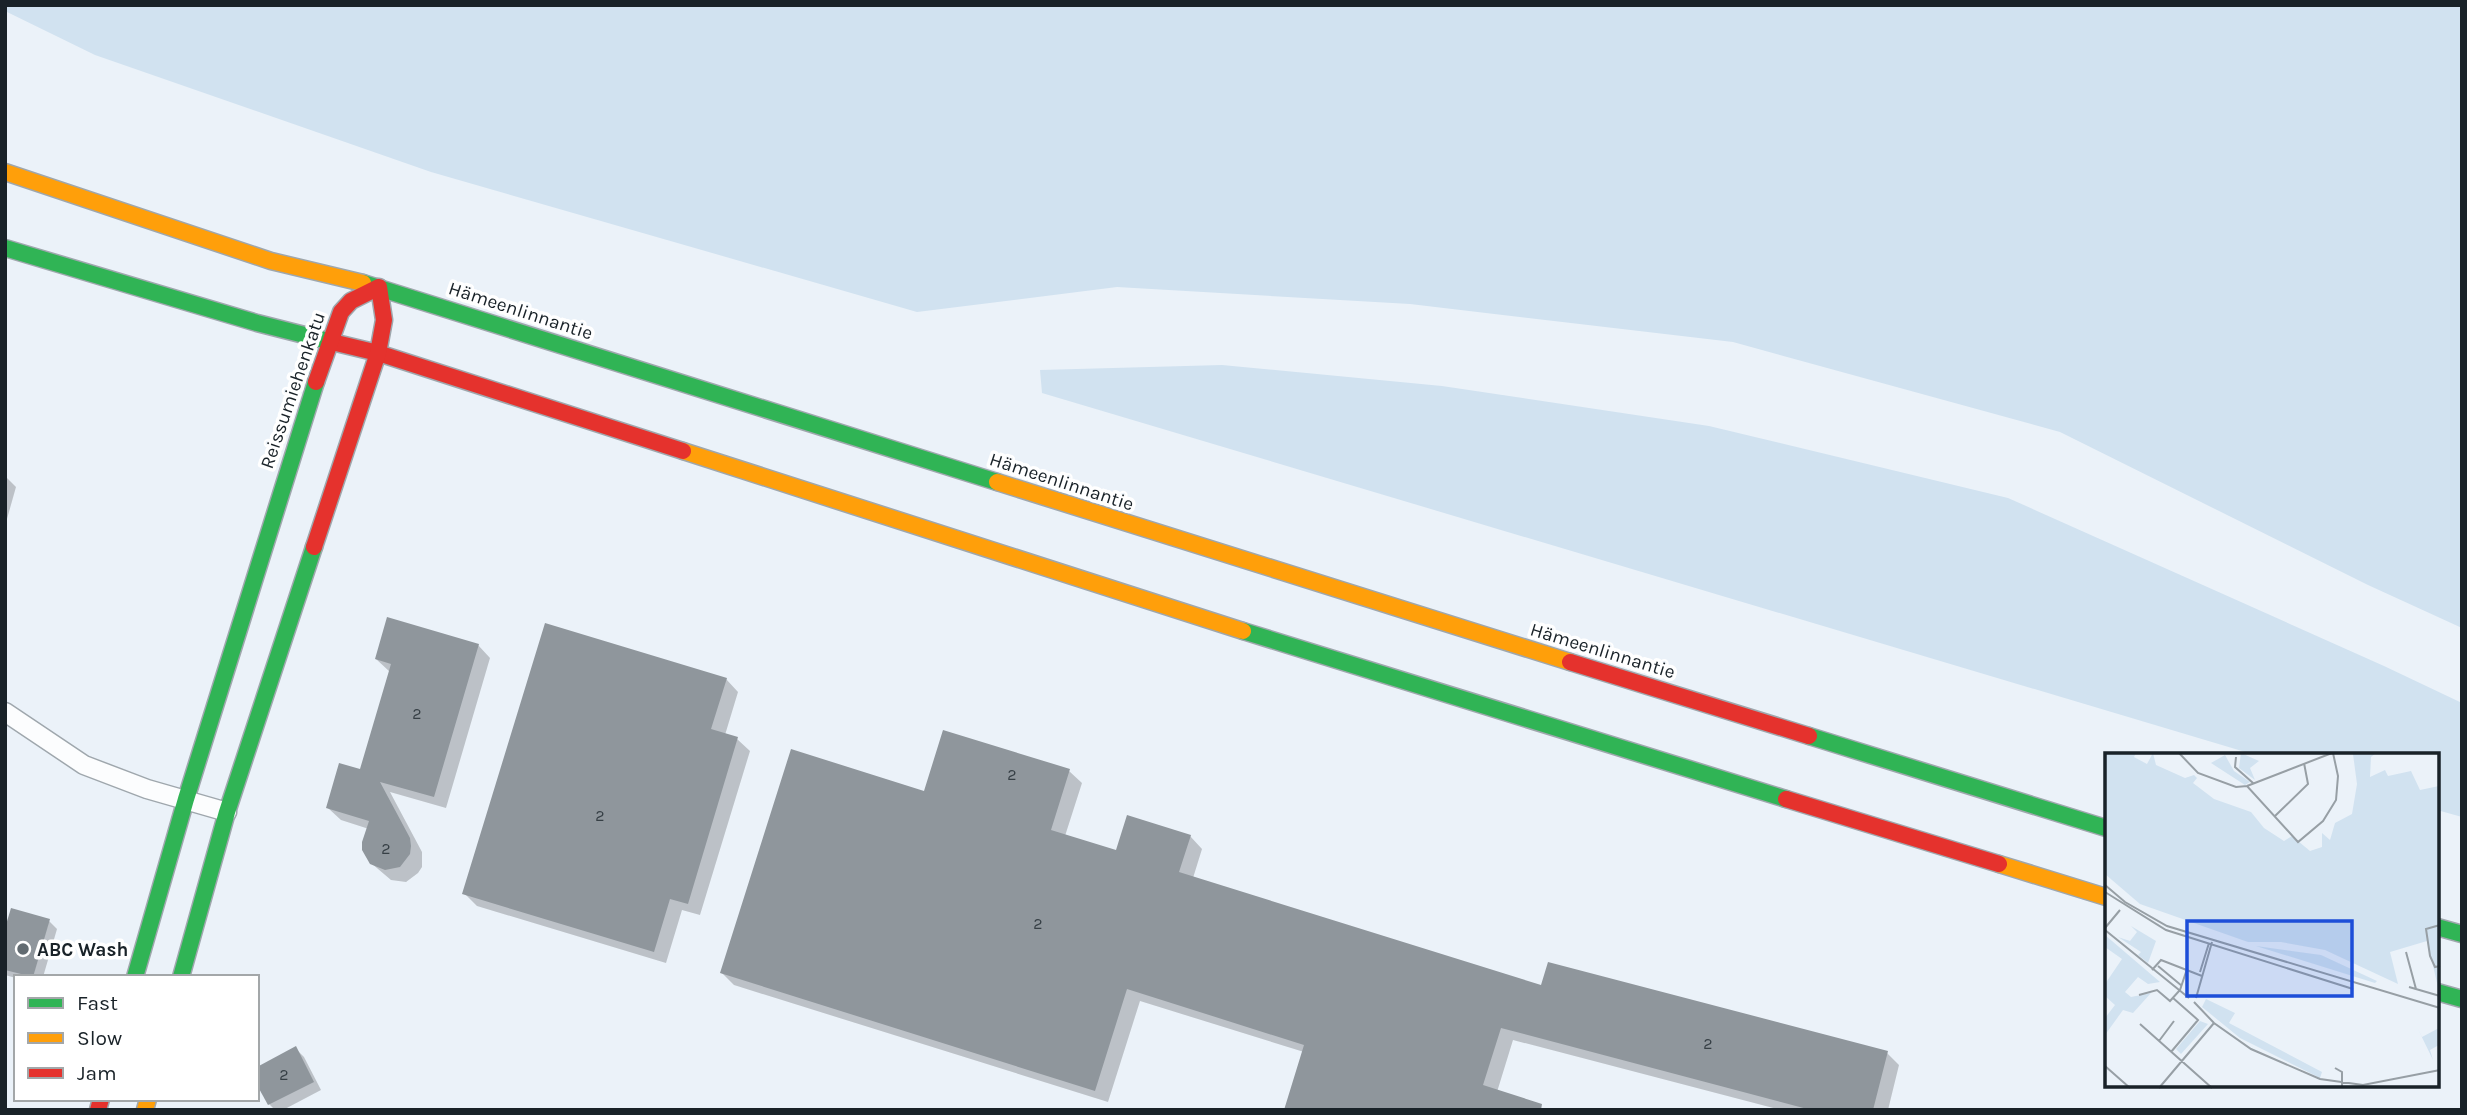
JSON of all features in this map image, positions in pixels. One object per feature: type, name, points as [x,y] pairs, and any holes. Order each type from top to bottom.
[{"type":"main road","name":"Hämeenlinnantie","points":[[5,172],[271,261],[379,287],[1389,606],[2105,828]]},
{"type":"main road","points":[[5,247],[257,323],[378,353],[1375,674],[2105,897]]},
{"type":"main road","name":"Reissumiehenkatu","points":[[136,975],[186,799],[329,341],[347,303],[354,296],[379,287]]},
{"type":"main road","points":[[182,975],[227,812],[378,353],[386,310],[379,287]]},
{"type":"main road","points":[[2439,928],[2462,934]]},
{"type":"main road","points":[[2439,993],[2462,999]]},
{"type":"lane","points":[[7,717],[84,765],[147,789],[227,812]]},
{"type":"shaded area","points":[[5,5],[2462,5],[2462,628],[2368,585],[2060,432],[1733,342],[1410,304],[1117,287],[917,312],[431,172],[95,55],[5,11]]},
{"type":"shaded area","points":[[1222,365],[1442,386],[1709,426],[2008,498],[2462,703],[2462,817],[2439,811],[2439,753],[2249,753],[1042,393],[1040,370]]},
{"type":"building","points":[[387,617],[479,644],[434,797],[380,782],[410,838],[411,846],[410,854],[400,867],[385,870],[370,864],[362,850],[369,821],[326,808],[339,763],[360,769],[391,664],[375,659]]},
{"type":"building","points":[[545,623],[727,678],[711,729],[738,737],[688,904],[670,899],[654,952],[462,894]]},
{"type":"building","points":[[943,730],[1070,769],[1051,830],[1116,850],[1127,815],[1191,835],[1179,872],[1541,985],[1548,962],[1888,1051],[1873,1110],[1811,1110],[1501,1028],[1483,1085],[1542,1104],[1541,1110],[1284,1110],[1304,1045],[1127,989],[1095,1091],[720,973],[791,749],[924,791]]},
{"type":"building","name":"ABC Wash","points":[[11,908],[50,919],[34,975],[5,970],[5,928]]},
{"type":"building","points":[[296,1046],[314,1082],[268,1105],[259,1089],[259,1066]]},
{"type":"traffic: fast","points":[[5,248],[257,323],[332,342]]},
{"type":"traffic: fast","points":[[363,283],[997,482]]},
{"type":"traffic: fast","points":[[136,975],[186,799],[316,382]]},
{"type":"traffic: fast","points":[[182,975],[227,812],[314,547]]},
{"type":"traffic: fast","points":[[1243,631],[1786,799]]},
{"type":"traffic: fast","points":[[1809,736],[2105,828]]},
{"type":"traffic: fast","points":[[2439,928],[2462,934]]},
{"type":"traffic: fast","points":[[2439,993],[2462,999]]},
{"type":"traffic: slow","points":[[5,172],[271,261],[363,283]]},
{"type":"traffic: slow","points":[[683,451],[1243,631]]},
{"type":"traffic: slow","points":[[997,482],[1570,662]]},
{"type":"traffic: slow","points":[[1999,864],[2105,897]]},
{"type":"traffic: slow","points":[[145,1110],[147,1101]]},
{"type":"traffic: jam","points":[[314,547],[378,353],[384,320],[379,287],[351,301],[341,312],[316,382]]},
{"type":"traffic: jam","points":[[332,342],[378,353],[683,451]]},
{"type":"traffic: jam","points":[[1570,662],[1809,736]]},
{"type":"traffic: jam","points":[[1786,799],[1999,864]]},
{"type":"traffic: jam","points":[[98,1110],[100,1101]]},
{"type":"place","name":"ABC Wash","points":[[23,949]]}]
